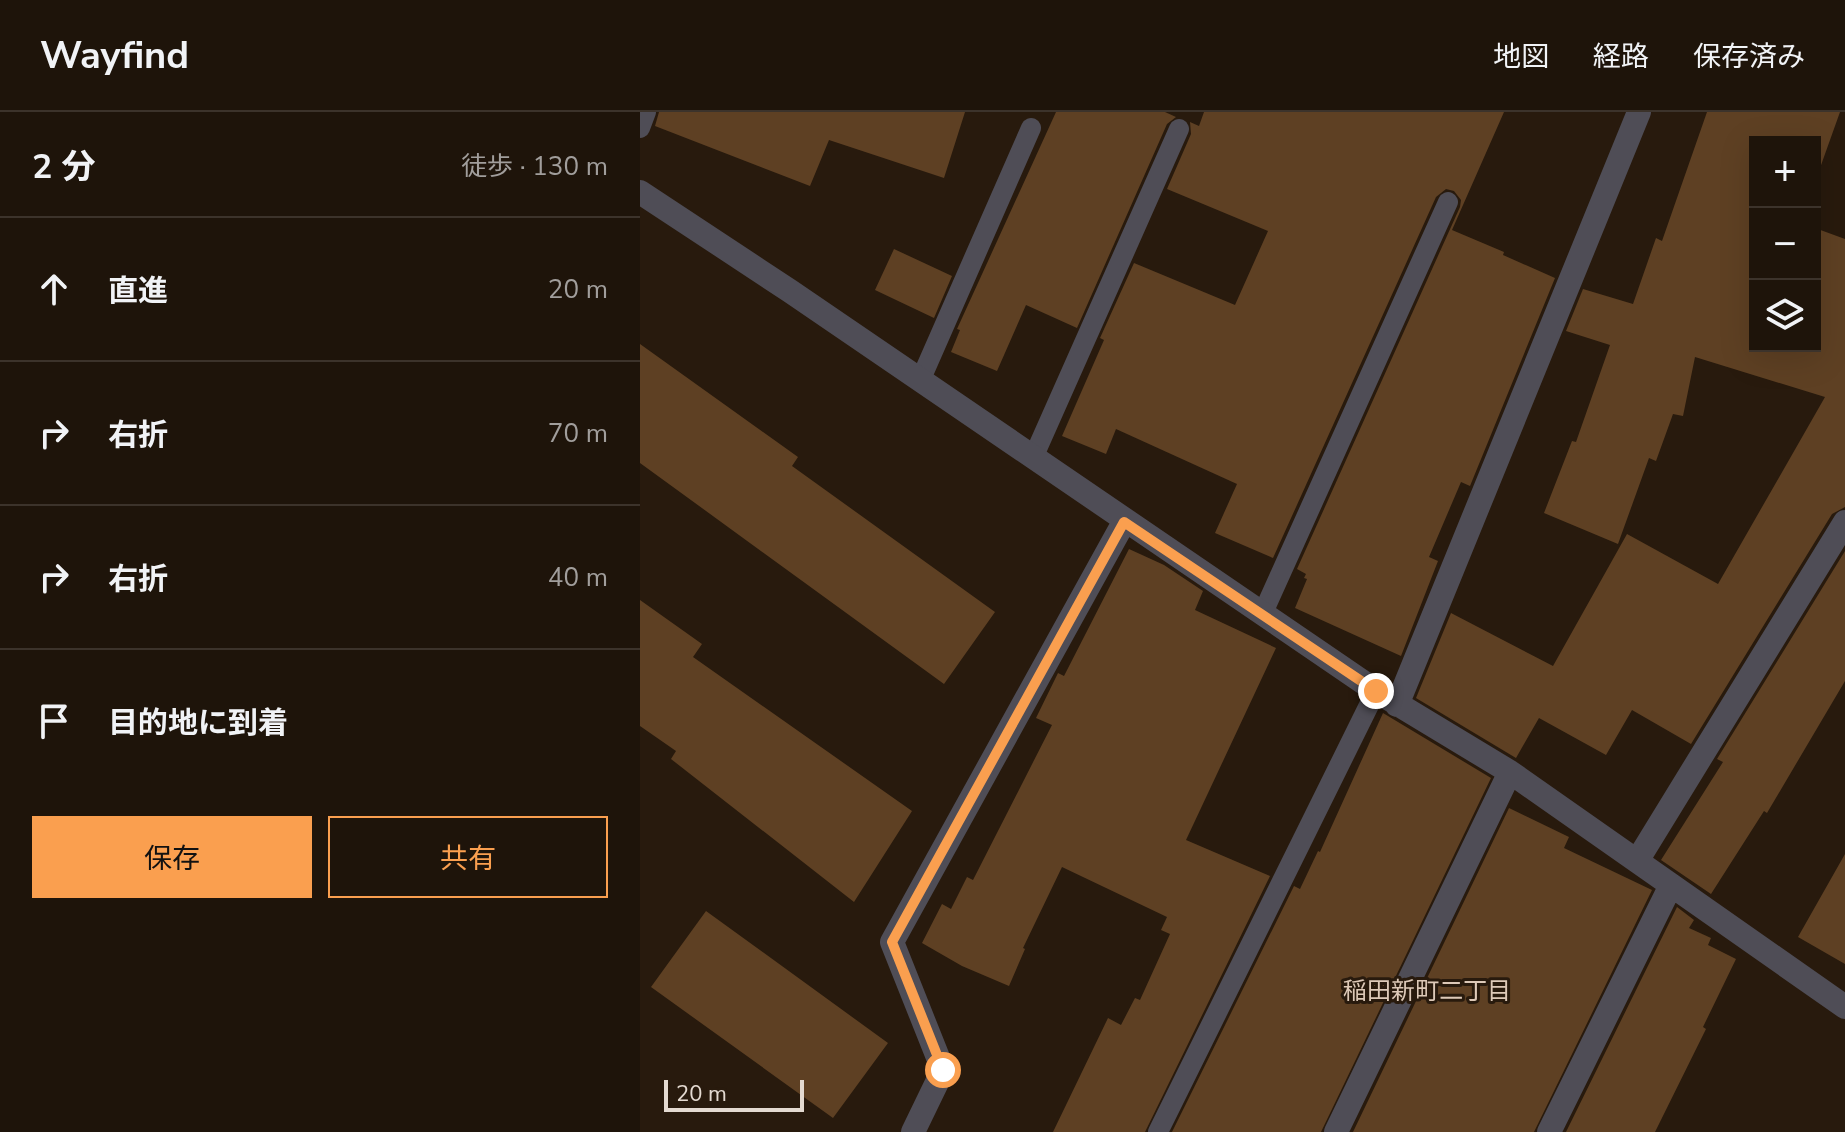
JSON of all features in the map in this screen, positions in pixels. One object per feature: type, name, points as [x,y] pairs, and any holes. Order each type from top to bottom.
[{"type":"street","points":[[1397,705],[1639,112]]},
{"type":"street","points":[[640,192],[790,291],[1262,615],[1397,705],[1510,772],[1839,1000]]},
{"type":"street","points":[[913,1132],[943,1070],[892,942],[1124,522]]},
{"type":"street","points":[[1637,861],[1845,522]]},
{"type":"street","points":[[1336,1132],[1510,772]]},
{"type":"street","points":[[1549,1132],[1671,885]]},
{"type":"lane","points":[[640,128],[646,112]]},
{"type":"lane","points":[[920,381],[1031,128]]},
{"type":"lane","points":[[1033,458],[1179,129]]},
{"type":"lane","points":[[1262,615],[1448,202]]},
{"type":"lane","points":[[1158,1132],[1376,691]]},
{"type":"building","points":[[659,112],[965,112],[944,178],[829,140],[810,186],[655,126]]},
{"type":"building","points":[[1056,112],[1165,112],[1176,117],[1167,124],[1077,328],[1026,305],[997,371],[951,352],[960,330],[957,329]]},
{"type":"building","points":[[1204,112],[1504,112],[1452,230],[1555,278],[1470,486],[1461,482],[1429,557],[1438,561],[1401,656],[1295,608],[1307,579],[1304,578],[1306,574],[1297,569],[1460,207],[1461,200],[1454,191],[1446,189],[1436,197],[1273,558],[1215,533],[1237,484],[1116,429],[1106,454],[1062,436],[1104,340],[1100,338],[1134,263],[1235,305],[1268,231],[1167,189],[1191,134],[1190,122],[1199,126]]},
{"type":"building","points":[[1707,112],[1840,112],[1821,165],[1821,136],[1749,136],[1749,352],[1821,352],[1821,230],[1845,239],[1845,507],[1832,514],[1691,744],[1632,710],[1606,755],[1539,718],[1516,758],[1416,698],[1451,613],[1553,666],[1627,534],[1718,584],[1825,397],[1695,357],[1683,416],[1673,414],[1656,461],[1649,458],[1618,544],[1544,513],[1572,441],[1576,442],[1610,345],[1566,331],[1583,289],[1633,304],[1656,238],[1662,241]]},
{"type":"building","points":[[894,249],[952,276],[934,318],[875,290]]},
{"type":"building","points":[[640,344],[798,457],[792,466],[995,612],[944,684],[640,463]]},
{"type":"building","points":[[1129,549],[1164,565],[1203,591],[1195,610],[1276,648],[1186,840],[1270,876],[1145,1132],[1053,1132],[1108,1018],[1121,1025],[1135,998],[1140,1000],[1170,934],[1161,930],[1167,917],[1062,867],[1023,948],[1009,986],[962,966],[922,943],[942,904],[951,909],[967,877],[973,880],[1052,725],[1036,718],[1058,673],[1064,676]]},
{"type":"building","points":[[1845,551],[1845,681],[1767,813],[1764,811],[1711,894],[1661,860],[1723,762],[1717,759]]},
{"type":"building","points":[[640,600],[702,644],[693,657],[912,811],[854,902],[671,759],[676,751],[640,726]]},
{"type":"building","points":[[1383,713],[1491,778],[1321,1132],[1172,1132],[1294,886],[1300,889],[1320,852]]},
{"type":"building","points":[[1509,808],[1569,837],[1564,848],[1652,890],[1534,1132],[1353,1132]]},
{"type":"building","points":[[1845,854],[1845,964],[1798,937]]},
{"type":"building","points":[[1677,907],[1694,920],[1689,928],[1711,938],[1708,945],[1736,959],[1703,1027],[1706,1029],[1655,1132],[1566,1132]]},
{"type":"building","points":[[706,911],[888,1043],[833,1118],[651,987]]},
{"type":"district","name":"稲田新町二丁目","points":[[1427,991]]},
{"type":"route","points":[[943,1070],[892,942],[1124,522],[1376,691]]}]
